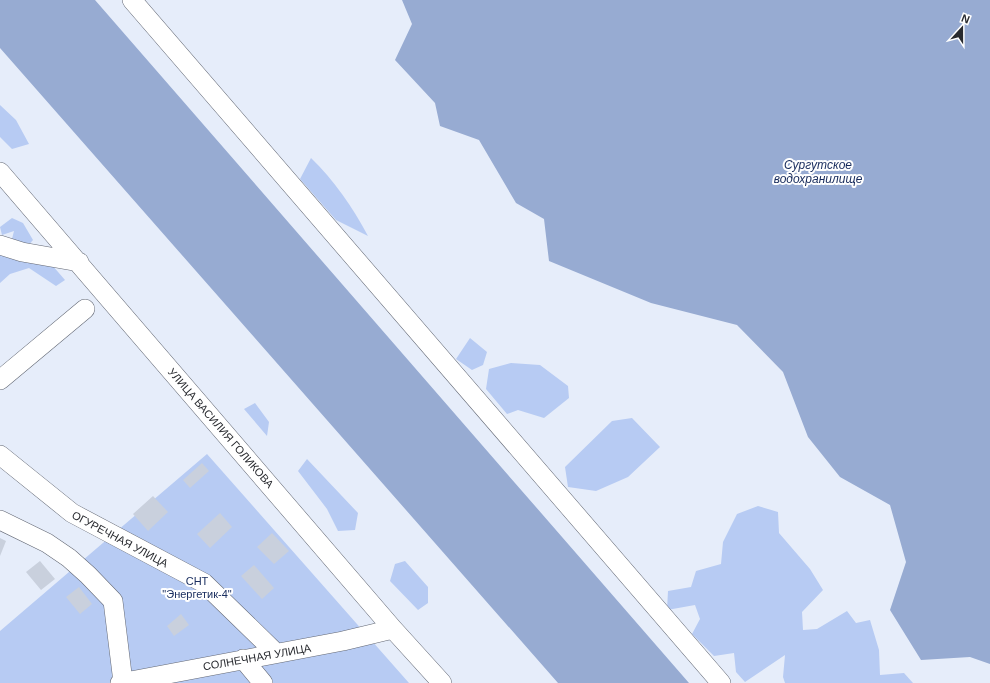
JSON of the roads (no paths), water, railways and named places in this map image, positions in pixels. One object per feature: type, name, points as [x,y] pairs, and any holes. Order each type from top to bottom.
[{"type":"street","points":[[132,0],[721,683]]},
{"type":"street","name":"УЛИЦА ВАСИЛИЯ ГОЛИКОВА","points":[[0,172],[79,262],[393,629],[442,683]]},
{"type":"street","points":[[0,245],[22,252],[79,262]]},
{"type":"street","points":[[0,380],[85,309]]},
{"type":"street","name":"ОГУРЕЧНАЯ УЛИЦА","points":[[0,455],[72,513],[204,583],[276,653]]},
{"type":"street","points":[[0,520],[47,543],[69,558],[113,601],[121,682]]},
{"type":"street","name":"СОЛНЕЧНАЯ УЛИЦА","points":[[121,682],[343,641],[393,629]]},
{"type":"street","points":[[243,659],[263,683]]},
{"type":"water","points":[[0,0],[95,0],[689,683],[558,683],[0,48]]},
{"type":"water","name":"Сургутское водохранилище","points":[[402,0],[990,0],[990,664],[970,657],[921,660],[890,610],[906,562],[890,505],[840,477],[808,437],[783,372],[737,325],[651,303],[549,261],[544,219],[516,203],[479,140],[440,126],[435,103],[395,60],[412,24]]},
{"type":"park label","name":"СНТ \"Энергетик-4\"","points":[[197,587]]}]
